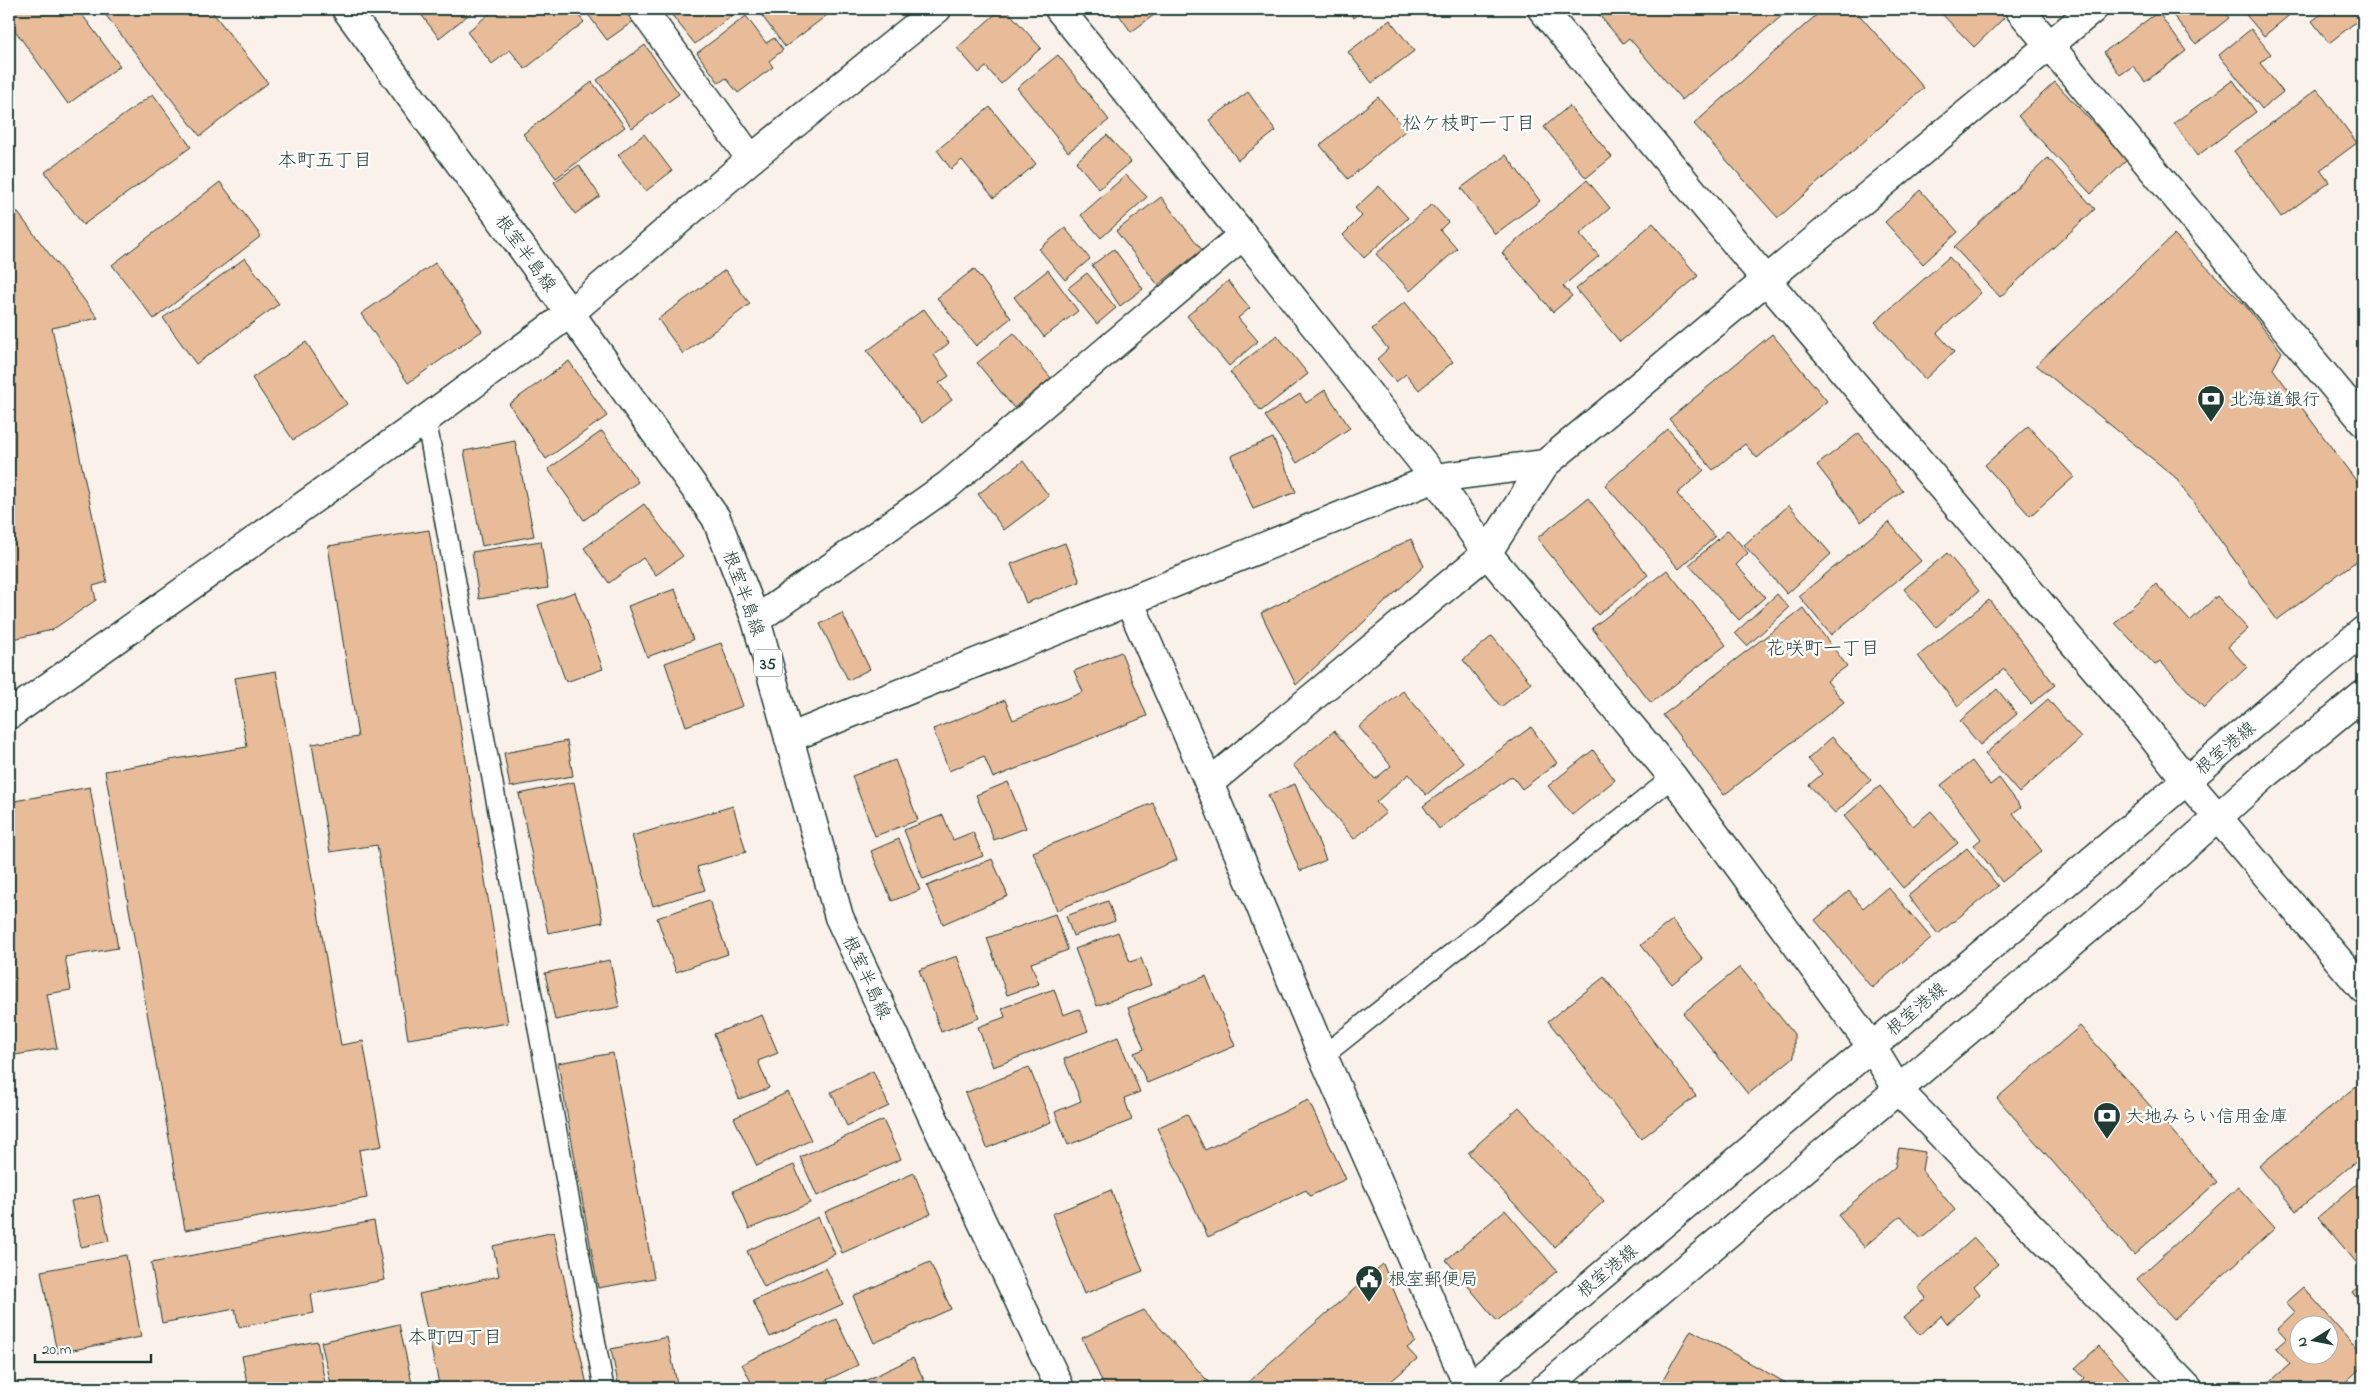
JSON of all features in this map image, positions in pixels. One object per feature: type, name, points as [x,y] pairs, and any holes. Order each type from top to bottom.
[{"type":"street","name":"根室半島線","points":[[346,9],[570,313],[716,518],[756,620],[839,917],[1060,1388]]},
{"type":"street","points":[[642,9],[751,159]]},
{"type":"street","points":[[9,715],[570,313],[751,159],[938,9]]},
{"type":"street","points":[[1059,9],[1243,235],[1435,478],[1487,553],[1673,777],[1872,1046],[1898,1090],[2188,1388]]},
{"type":"street","points":[[1542,9],[1767,281],[2148,730],[2186,780],[2363,989]]},
{"type":"street","points":[[2019,9],[2363,421]]},
{"type":"street","points":[[1209,783],[1487,553],[1545,464],[2093,9]]},
{"type":"street","points":[[756,620],[948,485],[1243,235]]},
{"type":"street","points":[[789,738],[1435,478],[1545,464]]},
{"type":"street","points":[[1129,601],[1209,783],[1323,1056],[1469,1388]]},
{"type":"street","name":"根室港線","points":[[1469,1388],[1872,1046],[2133,828],[2186,780],[2363,631]]},
{"type":"street","points":[[1544,1388],[2171,859],[2264,776],[2363,695]]},
{"type":"lane","points":[[426,418],[604,1388]]},
{"type":"lane","points":[[1323,1056],[1673,777]]},
{"type":"building","points":[[9,9],[78,9],[120,66],[68,104],[9,22]]},
{"type":"building","points":[[101,9],[210,9],[268,83],[200,136]]},
{"type":"building","points":[[417,9],[476,9],[439,38]]},
{"type":"building","points":[[495,9],[573,9],[584,22],[525,69],[510,50],[492,64],[467,32]]},
{"type":"building","points":[[584,9],[638,9],[642,15],[607,40]]},
{"type":"building","points":[[667,9],[740,9],[695,44]]},
{"type":"building","points":[[757,9],[835,9],[785,47]]},
{"type":"building","points":[[1001,9],[1006,9],[1041,48],[1001,84],[986,67],[979,73],[957,48]]},
{"type":"building","points":[[1115,9],[1162,9],[1131,32]]},
{"type":"building","points":[[1348,9],[1366,9],[1354,18]]},
{"type":"building","points":[[1594,9],[1790,9],[1682,100],[1629,38],[1623,43]]},
{"type":"building","points":[[1823,9],[1854,9],[1924,88],[1778,218],[1694,124]]},
{"type":"building","points":[[1941,9],[1995,9],[2004,18],[1974,47],[1939,11]]},
{"type":"building","points":[[2168,9],[2222,9],[2229,18],[2196,44]]},
{"type":"building","points":[[2241,9],[2290,9],[2293,12],[2264,36]]},
{"type":"building","points":[[2328,9],[2353,9],[2361,18],[2329,43],[2312,21]]},
{"type":"building","points":[[2158,12],[2186,51],[2145,82],[2133,66],[2120,75],[2104,52]]},
{"type":"building","points":[[746,16],[766,43],[774,38],[783,50],[769,61],[773,67],[738,93],[726,78],[719,83],[697,53]]},
{"type":"building","points":[[1390,20],[1414,51],[1372,83],[1348,52]]},
{"type":"building","points":[[2251,29],[2271,54],[2260,63],[2283,92],[2262,109],[2219,55]]},
{"type":"building","points":[[645,45],[679,94],[632,128],[597,80]]},
{"type":"building","points":[[1058,55],[1109,120],[1068,152],[1017,88]]},
{"type":"building","points":[[2233,80],[2256,112],[2197,156],[2174,123]]},
{"type":"building","points":[[592,82],[625,127],[556,178],[523,134]]},
{"type":"building","points":[[2055,82],[2127,160],[2091,194],[2018,116]]},
{"type":"building","points":[[2317,89],[2357,143],[2320,170],[2329,182],[2281,217],[2234,151]]},
{"type":"building","points":[[1248,92],[1276,131],[1238,160],[1209,120]]},
{"type":"building","points":[[153,94],[191,147],[83,225],[45,172]]},
{"type":"building","points":[[1378,97],[1406,130],[1348,179],[1320,145]]},
{"type":"building","points":[[1569,106],[1612,157],[1586,178],[1544,127]]},
{"type":"building","points":[[990,107],[1036,164],[994,198],[962,160],[951,169],[937,150]]},
{"type":"building","points":[[644,134],[672,171],[646,191],[618,155]]},
{"type":"building","points":[[1107,135],[1131,162],[1099,189],[1076,162]]},
{"type":"building","points":[[1506,155],[1540,201],[1495,234],[1461,188]]},
{"type":"building","points":[[2048,158],[2095,209],[2000,297],[1954,247]]},
{"type":"building","points":[[579,165],[600,196],[575,214],[554,182]]},
{"type":"building","points":[[1126,175],[1147,197],[1101,238],[1081,215]]},
{"type":"building","points":[[1587,180],[1610,208],[1580,234],[1599,256],[1563,286],[1572,296],[1553,312],[1502,253]]},
{"type":"building","points":[[220,182],[261,236],[154,319],[112,265]]},
{"type":"building","points":[[1379,186],[1408,218],[1364,258],[1343,235],[1362,216],[1355,208]]},
{"type":"building","points":[[1920,190],[1958,232],[1923,264],[1885,222]]},
{"type":"building","points":[[1161,197],[1202,250],[1158,285],[1116,231]]},
{"type":"building","points":[[9,201],[98,318],[52,328],[107,582],[93,586],[96,600],[52,630],[9,640]]},
{"type":"building","points":[[1432,204],[1448,222],[1440,230],[1457,249],[1410,291],[1376,254]]},
{"type":"building","points":[[1653,223],[1698,276],[1620,342],[1576,289]]},
{"type":"building","points":[[1065,228],[1090,259],[1065,280],[1039,249]]},
{"type":"building","name":"北海道銀行","points":[[2174,235],[2244,304],[2282,352],[2273,369],[2363,490],[2363,556],[2277,620],[2175,477],[2036,365]]},
{"type":"building","points":[[1114,249],[1143,289],[1120,306],[1092,265]]},
{"type":"building","points":[[1949,257],[1981,293],[1937,333],[1954,352],[1925,379],[1875,322]]},
{"type":"building","points":[[245,258],[279,304],[196,364],[163,318]]},
{"type":"building","points":[[435,263],[482,331],[408,383],[361,314]]},
{"type":"building","points":[[974,269],[1011,318],[976,346],[937,298]]},
{"type":"building","points":[[725,270],[750,304],[683,354],[658,319]]},
{"type":"building","points":[[1048,270],[1078,311],[1044,337],[1014,297]]},
{"type":"building","points":[[1087,273],[1116,308],[1097,324],[1068,288]]},
{"type":"building","points":[[1228,281],[1250,308],[1238,318],[1258,341],[1229,366],[1187,316]]},
{"type":"building","points":[[1405,302],[1453,362],[1419,390],[1406,374],[1396,382],[1377,359],[1388,349],[1372,329]]},
{"type":"building","points":[[924,309],[949,343],[934,355],[949,376],[939,383],[952,400],[922,423],[867,351]]},
{"type":"building","points":[[1014,333],[1051,378],[1014,408],[977,363]]},
{"type":"building","points":[[1772,334],[1827,401],[1757,458],[1745,444],[1713,470],[1669,419]]},
{"type":"building","points":[[1277,335],[1308,374],[1261,411],[1230,372]]},
{"type":"building","points":[[306,342],[347,404],[293,440],[252,378]]},
{"type":"building","points":[[569,361],[607,416],[546,459],[509,404]]},
{"type":"building","points":[[1325,390],[1350,428],[1297,463],[1265,416],[1300,394],[1306,403]]},
{"type":"building","points":[[2028,426],[2074,477],[2030,516],[1985,465]]},
{"type":"building","points":[[1668,429],[1704,470],[1677,494],[1715,537],[1679,569],[1605,485]]},
{"type":"building","points":[[602,431],[638,482],[584,520],[548,469]]},
{"type":"building","points":[[1859,433],[1903,491],[1861,522],[1817,465]]},
{"type":"building","points":[[1273,438],[1296,492],[1253,509],[1231,456]]},
{"type":"building","points":[[515,441],[534,536],[482,546],[464,451]]},
{"type":"building","points":[[1023,461],[1049,496],[1004,530],[978,494]]},
{"type":"building","points":[[1588,498],[1648,575],[1598,615],[1537,538]]},
{"type":"building","points":[[644,504],[683,556],[656,575],[643,558],[609,583],[584,548]]},
{"type":"building","points":[[1789,505],[1831,554],[1787,594],[1744,545]]},
{"type":"building","points":[[1889,522],[1921,561],[1831,635],[1799,596]]},
{"type":"building","points":[[429,530],[508,1023],[408,1039],[377,845],[330,852],[312,744],[358,737],[328,546]]},
{"type":"building","points":[[1728,530],[1748,553],[1736,565],[1765,597],[1739,620],[1689,565]]},
{"type":"building","points":[[1411,539],[1424,566],[1296,685],[1261,613]]},
{"type":"building","points":[[541,541],[548,588],[479,599],[472,552]]},
{"type":"building","points":[[1065,543],[1080,582],[1026,603],[1011,564]]},
{"type":"building","points":[[1947,553],[1979,591],[1936,627],[1904,589]]},
{"type":"building","points":[[1667,570],[1726,645],[1651,703],[1592,628]]},
{"type":"building","points":[[2156,584],[2190,621],[2217,596],[2248,629],[2228,647],[2247,667],[2204,708],[2160,661],[2155,665],[2115,623]]},
{"type":"building","points":[[675,589],[693,640],[647,657],[628,606]]},
{"type":"building","points":[[575,592],[603,669],[566,682],[538,605]]},
{"type":"building","points":[[1777,594],[1789,608],[1747,646],[1735,633]]},
{"type":"building","points":[[1989,600],[2055,685],[2031,704],[2004,669],[1958,706],[1918,656]]},
{"type":"building","points":[[1803,608],[1847,666],[1827,681],[1844,702],[1724,795],[1663,715]]},
{"type":"building","points":[[842,613],[870,669],[848,680],[820,624]]},
{"type":"building","points":[[1492,636],[1531,683],[1501,707],[1463,660]]},
{"type":"building","points":[[721,643],[743,706],[686,726],[665,663]]},
{"type":"building","points":[[1121,652],[1147,716],[993,778],[984,756],[949,771],[933,729],[1005,700],[1013,720],[1083,692],[1074,671]]},
{"type":"building","points":[[276,671],[341,1045],[363,1041],[382,1146],[359,1150],[367,1198],[185,1230],[105,771],[247,747],[235,678]]},
{"type":"building","points":[[1997,689],[2017,714],[1980,745],[1960,721]]},
{"type":"building","points":[[1403,691],[1464,763],[1426,795],[1409,774],[1376,802],[1386,813],[1354,839],[1293,765],[1334,731],[1375,779],[1391,766],[1359,727]]},
{"type":"building","points":[[2048,699],[2081,738],[2019,793],[1985,754]]},
{"type":"building","points":[[1531,727],[1557,763],[1522,789],[1512,776],[1439,829],[1423,806]]},
{"type":"building","points":[[1832,737],[1871,780],[1835,813],[1809,785],[1822,774],[1808,759]]},
{"type":"building","points":[[567,741],[573,776],[510,787],[504,753]]},
{"type":"building","points":[[1593,750],[1615,780],[1572,815],[1548,786]]},
{"type":"building","points":[[895,760],[918,820],[875,836],[852,776]]},
{"type":"building","points":[[1972,761],[1990,785],[1999,778],[2021,807],[2013,813],[2042,851],[2002,882],[1974,845],[1981,839],[1941,785]]},
{"type":"building","points":[[574,782],[603,922],[548,933],[519,794]]},
{"type":"building","points":[[1008,782],[1026,828],[994,840],[976,795]]},
{"type":"building","points":[[1295,784],[1326,860],[1300,871],[1268,795]]},
{"type":"building","points":[[1880,786],[1913,826],[1931,811],[1958,843],[1903,888],[1844,816]]},
{"type":"building","points":[[90,787],[118,948],[65,957],[71,990],[47,994],[57,1048],[9,1056],[9,802]]},
{"type":"building","points":[[1153,803],[1177,860],[1057,910],[1033,852]]},
{"type":"building","points":[[733,806],[746,852],[697,867],[705,890],[653,906],[632,836]]},
{"type":"building","points":[[943,815],[953,840],[973,832],[983,856],[923,879],[904,830]]},
{"type":"building","points":[[899,839],[920,890],[892,901],[871,851]]},
{"type":"building","points":[[1967,848],[1998,886],[1938,934],[1908,896]]},
{"type":"building","points":[[992,859],[1008,896],[943,924],[927,886]]},
{"type":"building","points":[[1888,887],[1931,938],[1872,988],[1815,920],[1849,891],[1863,908]]},
{"type":"building","points":[[709,900],[728,954],[676,972],[657,918]]},
{"type":"building","points":[[1108,901],[1115,921],[1073,936],[1066,916]]},
{"type":"building","points":[[1055,914],[1068,950],[1031,963],[1039,984],[1007,995],[987,938]]},
{"type":"building","points":[[1672,920],[1703,959],[1672,984],[1641,945]]},
{"type":"building","points":[[1118,932],[1130,962],[1141,958],[1151,985],[1097,1006],[1075,949]]},
{"type":"building","points":[[957,956],[979,1018],[941,1032],[919,970]]},
{"type":"building","points":[[610,960],[619,1007],[555,1020],[545,973]]},
{"type":"building","points":[[1740,967],[1794,1034],[1794,1057],[1748,1094],[1683,1013]]},
{"type":"building","points":[[1206,976],[1235,1046],[1147,1083],[1134,1053],[1144,1049],[1128,1008]]},
{"type":"building","points":[[1604,977],[1696,1096],[1641,1139],[1548,1021]]},
{"type":"building","points":[[1054,989],[1063,1015],[1079,1009],[1088,1031],[993,1067],[978,1027],[1005,1017],[1002,1008]]},
{"type":"building","points":[[762,1015],[778,1053],[758,1061],[769,1088],[739,1099],[714,1034]]},
{"type":"building","name":"大地みらい信用金庫","points":[[2080,1026],[2217,1182],[2134,1255],[1997,1098]]},
{"type":"building","points":[[1118,1037],[1140,1092],[1124,1098],[1132,1120],[1068,1145],[1055,1112],[1081,1101],[1064,1059]]},
{"type":"building","points":[[613,1053],[654,1278],[598,1288],[558,1063]]},
{"type":"building","points":[[1029,1067],[1051,1122],[987,1148],[965,1093]]},
{"type":"building","points":[[873,1071],[889,1106],[847,1126],[831,1092]]},
{"type":"building","points":[[2361,1082],[2363,1085],[2363,1156],[2296,1211],[2259,1166]]},
{"type":"building","points":[[788,1092],[811,1140],[757,1166],[734,1118]]},
{"type":"building","points":[[1308,1100],[1346,1179],[1310,1196],[1306,1190],[1208,1237],[1157,1128],[1187,1114],[1205,1150]]},
{"type":"building","points":[[1519,1107],[1604,1201],[1554,1247],[1468,1153]]},
{"type":"building","points":[[883,1120],[901,1159],[817,1196],[800,1157]]},
{"type":"building","points":[[1899,1148],[1925,1152],[1922,1170],[1955,1210],[1921,1239],[1901,1216],[1864,1247],[1838,1215],[1895,1167]]},
{"type":"building","points":[[794,1165],[810,1203],[749,1229],[733,1191]]},
{"type":"building","points":[[914,1173],[931,1214],[842,1253],[825,1212]]},
{"type":"building","points":[[2363,1179],[2363,1266],[2361,1268],[2318,1217]]},
{"type":"building","points":[[2238,1187],[2275,1228],[2174,1320],[2137,1279]]},
{"type":"building","points":[[1111,1190],[1143,1271],[1084,1294],[1052,1214]]},
{"type":"building","points":[[99,1195],[109,1241],[81,1247],[71,1201]]},
{"type":"building","points":[[1505,1210],[1557,1271],[1497,1321],[1446,1260]]},
{"type":"building","points":[[818,1217],[835,1254],[764,1287],[747,1251]]},
{"type":"building","points":[[374,1221],[385,1280],[311,1294],[314,1313],[239,1327],[235,1309],[162,1323],[151,1263]]},
{"type":"building","points":[[554,1232],[587,1385],[571,1388],[440,1388],[419,1294],[499,1276],[493,1246]]},
{"type":"building","points":[[1974,1238],[1998,1264],[1974,1286],[1980,1294],[1947,1324],[1941,1316],[1920,1335],[1904,1317],[1926,1298],[1918,1288]]},
{"type":"building","points":[[126,1255],[141,1337],[57,1353],[41,1271]]},
{"type":"building","points":[[930,1262],[951,1309],[874,1343],[853,1296]]},
{"type":"building","name":"根室郵便局","points":[[1383,1264],[1415,1342],[1407,1348],[1417,1359],[1383,1388],[1241,1388]]},
{"type":"building","points":[[826,1268],[843,1304],[770,1337],[753,1301]]},
{"type":"building","points":[[2363,1283],[2363,1307],[2352,1292]]},
{"type":"building","points":[[2303,1287],[2327,1314],[2293,1314],[2295,1312],[2286,1302]]},
{"type":"building","points":[[1144,1310],[1214,1388],[1105,1388],[1082,1338]]},
{"type":"building","points":[[2290,1317],[2290,1364],[2276,1348],[2286,1339],[2277,1329]]},
{"type":"building","points":[[836,1319],[858,1365],[810,1388],[754,1388],[742,1364]]},
{"type":"building","points":[[399,1324],[413,1388],[332,1388],[321,1342]]},
{"type":"building","points":[[2340,1329],[2363,1355],[2363,1366],[2339,1388],[2263,1388],[2290,1364],[2340,1364]]},
{"type":"building","points":[[1691,1330],[1795,1388],[1658,1388]]},
{"type":"building","points":[[667,1337],[678,1388],[619,1388],[611,1349]]},
{"type":"building","points":[[317,1341],[326,1388],[248,1388],[242,1356]]},
{"type":"building","points":[[2099,1346],[2137,1388],[2072,1388],[2084,1378],[2075,1368]]},
{"type":"building","points":[[913,1358],[928,1388],[850,1388]]},
{"type":"place","name":"北海道銀行","points":[[2211,423]]},
{"type":"place","name":"大地みらい信用金庫","points":[[2107,1140]]},
{"type":"place","name":"根室郵便局","points":[[1369,1303]]},
{"type":"district","name":"松ケ枝町一丁目","points":[[1469,122]]},
{"type":"district","name":"本町五丁目","points":[[325,159]]},
{"type":"district","name":"花咲町一丁目","points":[[1823,647]]},
{"type":"district","name":"本町四丁目","points":[[455,1336]]}]
